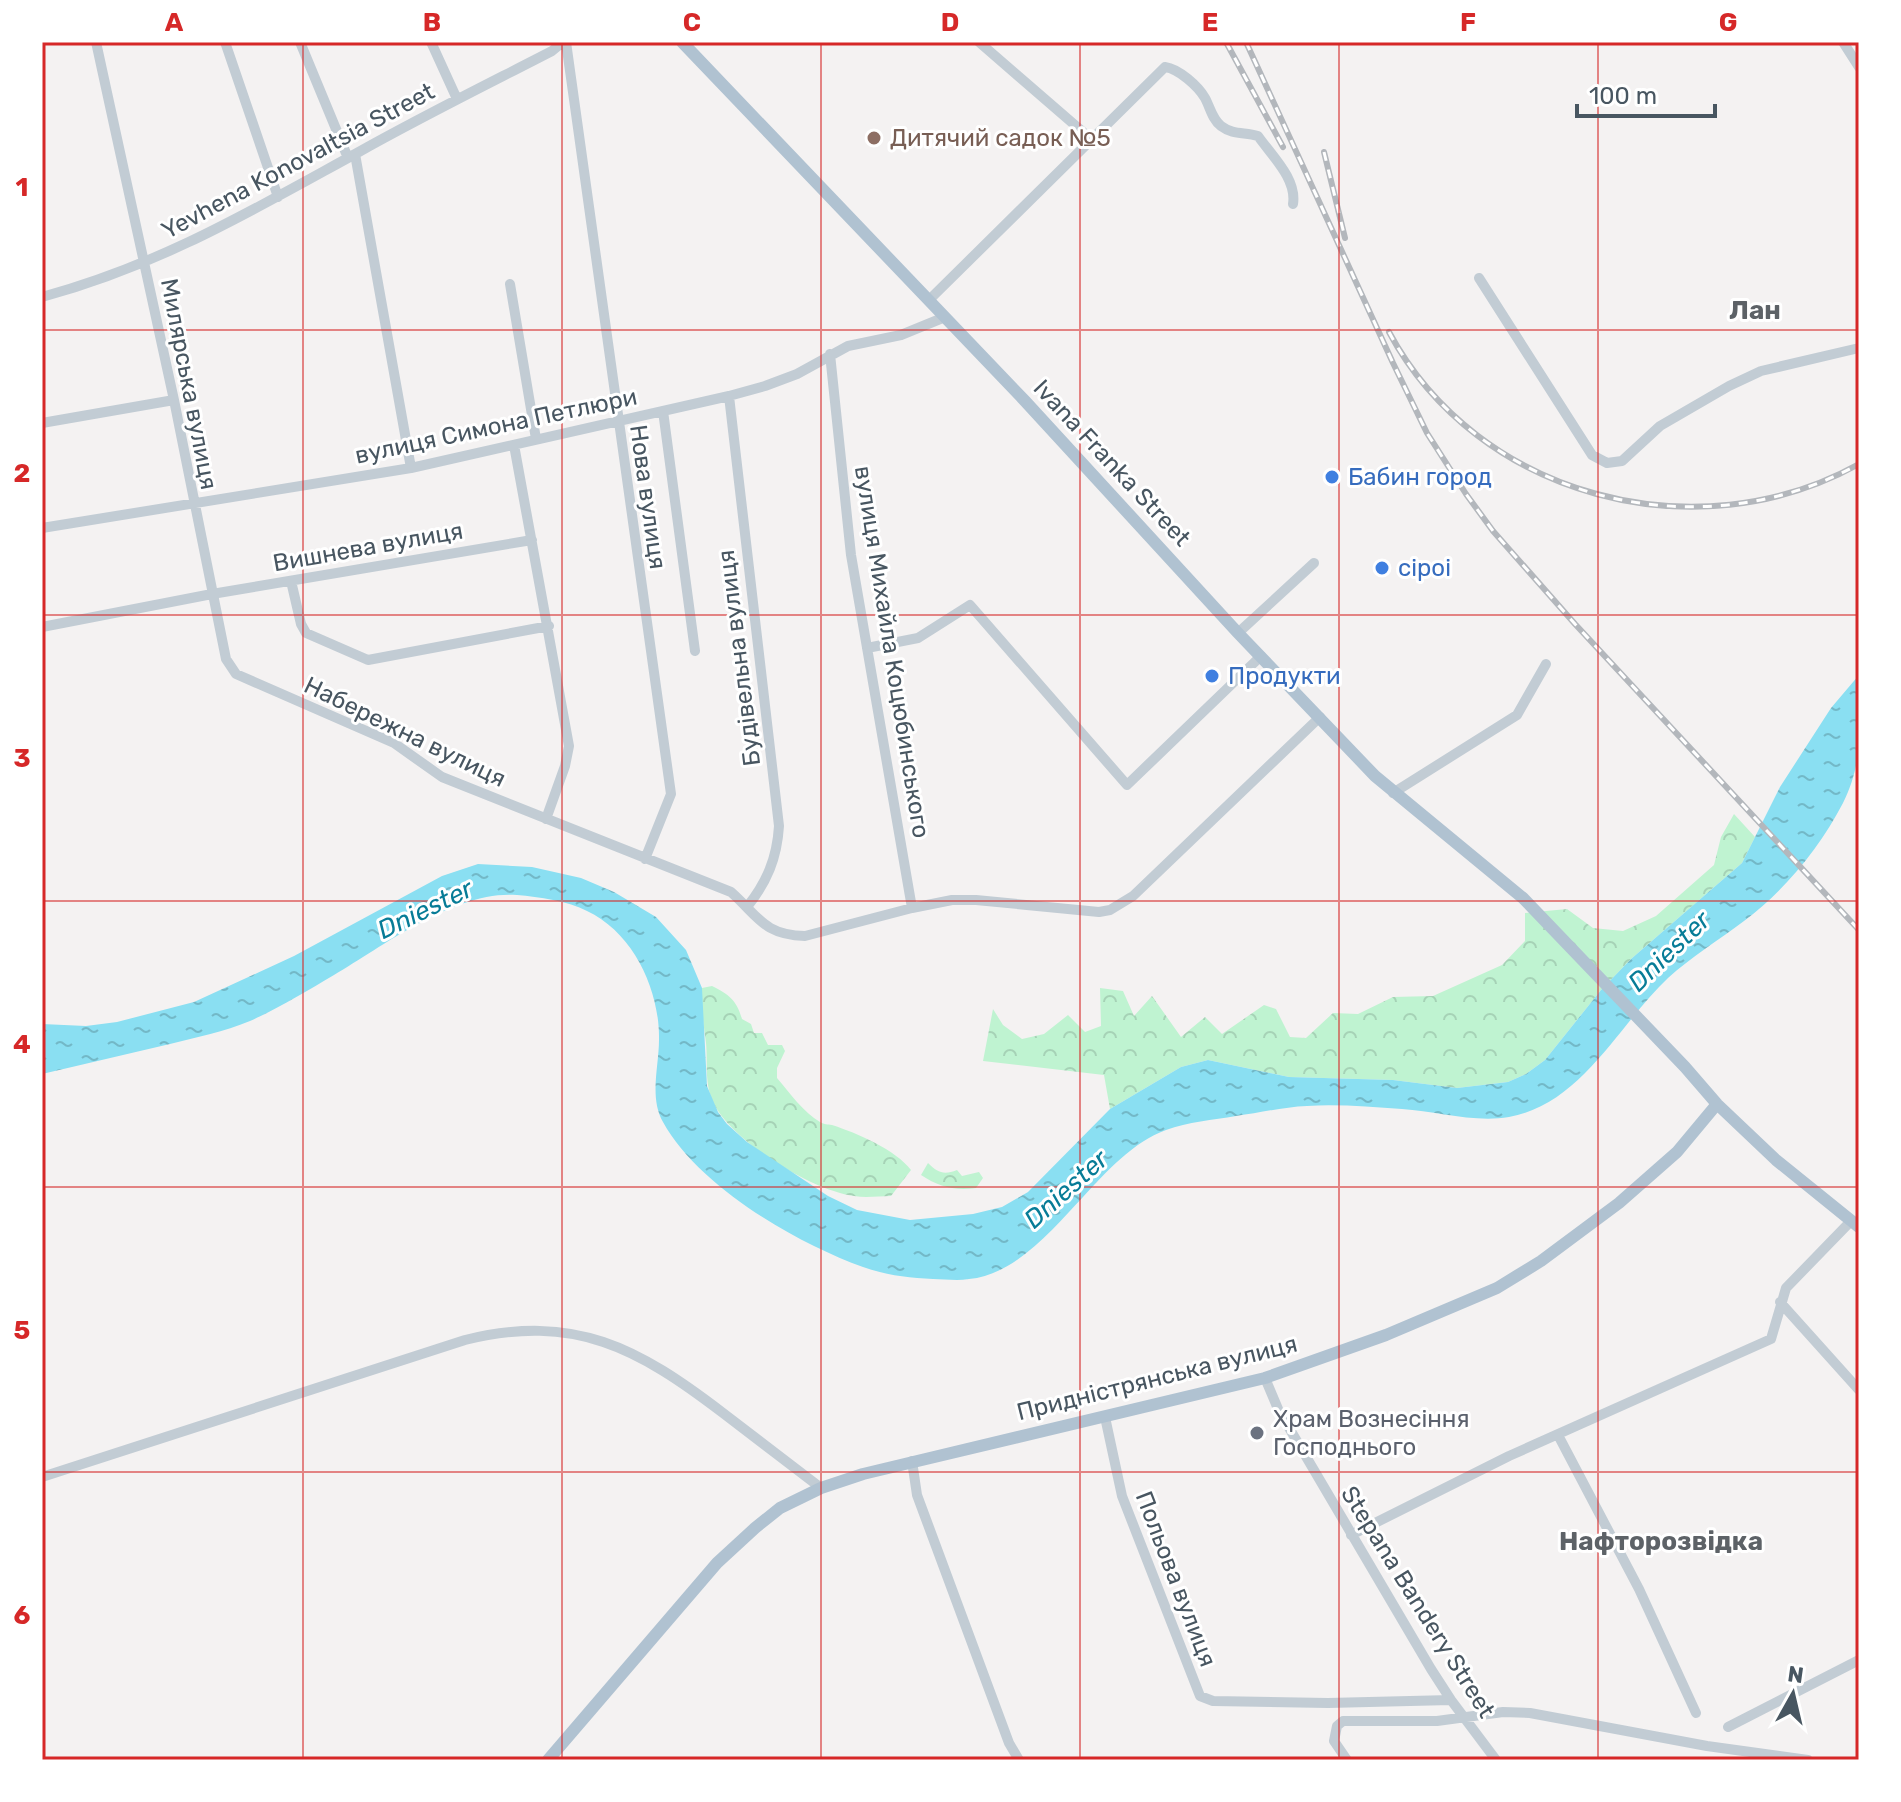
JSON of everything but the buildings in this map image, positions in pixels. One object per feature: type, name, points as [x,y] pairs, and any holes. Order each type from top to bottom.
[{"type":"main road","name":"Ivana Franka Street","points":[[682,42],[945,317],[1238,633],[1393,793],[1523,898],[1717,1104],[1776,1160],[1855,1224]]},
{"type":"main road","name":"Придністрянська вулиця","points":[[548,1760],[717,1563],[780,1508],[821,1488],[912,1461],[1265,1378],[1386,1335],[1497,1288],[1541,1261],[1619,1203],[1677,1152],[1717,1104]]},
{"type":"street","name":"Милярська вулиця","points":[[96,42],[174,400],[212,594]]},
{"type":"street","points":[[225,42],[278,197]]},
{"type":"street","points":[[300,42],[352,156],[411,468]]},
{"type":"street","points":[[431,42],[457,99]]},
{"type":"street","name":"Yevhena Konovaltsia Street","points":[[42,297],[104,279],[197,240],[565,42]]},
{"type":"street","name":"Нова вулиця","points":[[565,42],[671,794],[645,859]]},
{"type":"street","points":[[979,42],[1091,139]]},
{"type":"street","points":[[1843,42],[1859,67]]},
{"type":"street","points":[[929,300],[1165,67],[1172,68],[1196,87],[1224,129],[1239,135],[1258,136],[1291,182],[1295,192],[1293,204]]},
{"type":"street","points":[[1479,278],[1592,455],[1607,463],[1622,461],[1660,426],[1761,371],[1859,348]]},
{"type":"street","points":[[510,284],[536,439]]},
{"type":"street","name":"вулиця Симона Петлюри","points":[[42,528],[411,468],[729,396],[797,374],[848,346],[901,335],[945,317]]},
{"type":"street","name":"вулиця Михайла Коцюбинського","points":[[830,354],[851,555],[912,908]]},
{"type":"street","name":"Будівельна вулиця","points":[[729,396],[779,826],[778,844],[768,877],[747,907]]},
{"type":"street","points":[[42,423],[174,400]]},
{"type":"street","points":[[663,411],[695,651]]},
{"type":"street","points":[[514,445],[569,746],[546,819]]},
{"type":"street","name":"Вишнева вулиця","points":[[42,627],[212,594],[532,540]]},
{"type":"street","points":[[1238,633],[1314,563]]},
{"type":"street","points":[[291,581],[306,633],[368,660],[549,626]]},
{"type":"street","name":"Набережна вулиця","points":[[212,594],[226,659],[236,674],[394,743],[442,777],[731,892],[760,923],[788,935],[805,936],[912,908]]},
{"type":"street","points":[[867,648],[918,638],[970,605],[1127,785],[1261,656]]},
{"type":"street","points":[[1393,793],[1517,715],[1546,664]]},
{"type":"street","points":[[912,908],[952,900],[976,900],[1059,909],[1110,910],[1133,896],[1320,717]]},
{"type":"street","points":[[1351,1535],[1509,1456],[1771,1339],[1786,1288],[1855,1224]]},
{"type":"street","points":[[1780,1302],[1859,1390]]},
{"type":"street","points":[[42,1477],[465,1340],[524,1330],[580,1335],[632,1352],[674,1375],[821,1488]]},
{"type":"street","name":"Stepana Bandery Street","points":[[1265,1378],[1278,1409],[1351,1535],[1451,1700],[1496,1760]]},
{"type":"street","name":"Польова вулиця","points":[[1105,1417],[1122,1496],[1200,1696],[1213,1701],[1328,1703],[1451,1700]]},
{"type":"street","points":[[1558,1435],[1639,1589],[1696,1713]]},
{"type":"street","points":[[912,1461],[917,1495],[1009,1743],[1019,1760]]},
{"type":"street","points":[[1728,1727],[1859,1660]]},
{"type":"street","points":[[1347,1760],[1334,1741],[1337,1726],[1343,1721],[1437,1721],[1503,1712],[1530,1713],[1707,1746],[1808,1760]]},
{"type":"green space","points":[[1734,814],[1755,837],[1742,863],[1631,959],[1601,990],[1545,1060],[1508,1082],[1457,1088],[1393,1080],[1289,1077],[1208,1060],[1181,1067],[1110,1109],[1104,1075],[983,1061],[993,1009],[1003,1025],[1022,1039],[1044,1034],[1068,1015],[1085,1032],[1101,1026],[1100,988],[1123,991],[1134,1016],[1152,996],[1181,1037],[1205,1017],[1222,1034],[1264,1005],[1276,1009],[1290,1037],[1306,1038],[1333,1013],[1358,1014],[1393,997],[1433,996],[1502,965],[1525,941],[1525,913],[1567,909],[1593,928],[1623,931],[1656,916],[1714,865],[1721,837]]},
{"type":"green space","points":[[712,986],[732,999],[742,1019],[751,1024],[754,1033],[762,1033],[768,1045],[782,1045],[785,1051],[777,1068],[777,1078],[808,1113],[822,1123],[875,1143],[911,1170],[891,1196],[854,1196],[818,1185],[756,1148],[724,1119],[711,1096],[702,1016],[702,988]]},
{"type":"green space","points":[[928,1163],[941,1172],[957,1170],[962,1176],[979,1172],[983,1178],[976,1188],[947,1187],[921,1175]]},
{"type":"water","name":"Dniester","points":[[1859,675],[1859,740],[1855,771],[1843,803],[1812,852],[1759,909],[1668,978],[1598,1060],[1558,1096],[1535,1109],[1509,1117],[1469,1118],[1402,1109],[1319,1105],[1174,1127],[1131,1150],[1032,1248],[1017,1260],[986,1276],[960,1280],[924,1279],[863,1267],[808,1243],[751,1210],[724,1190],[679,1146],[659,1113],[656,1103],[658,1021],[655,1002],[641,965],[631,949],[604,921],[587,911],[553,900],[517,895],[470,901],[398,935],[303,993],[250,1021],[210,1034],[42,1074],[42,1024],[86,1026],[117,1022],[194,1002],[294,956],[442,876],[478,864],[532,867],[581,878],[614,892],[656,917],[686,950],[702,988],[707,1086],[718,1112],[747,1142],[828,1196],[857,1210],[910,1220],[973,1214],[1002,1207],[1028,1192],[1110,1109],[1181,1067],[1208,1060],[1289,1077],[1393,1080],[1457,1088],[1508,1082],[1526,1074],[1545,1060],[1601,990],[1631,959],[1742,863],[1780,787],[1831,708]]},
{"type":"railway","points":[[1226,42],[1283,147]]},
{"type":"railway","points":[[1246,42],[1427,433],[1466,494],[1493,531],[1575,624],[1859,930]]},
{"type":"railway","points":[[1324,152],[1345,238]]},
{"type":"railway","points":[[1389,332],[1428,389],[1477,435],[1534,470],[1597,494],[1663,506],[1730,505],[1796,491],[1859,464]]},
{"type":"place","name":"Дитячий садок №5","points":[[874,138]]},
{"type":"place","name":"Бабин город","points":[[1332,477]]},
{"type":"place","name":"сіроі","points":[[1382,568]]},
{"type":"place","name":"Продукти","points":[[1212,676]]},
{"type":"place","name":"Храм Вознесіння Господнього","points":[[1257,1433]]},
{"type":"district","name":"Лан","points":[[1755,310]]},
{"type":"district","name":"Нафторозвідка","points":[[1661,1541]]}]
